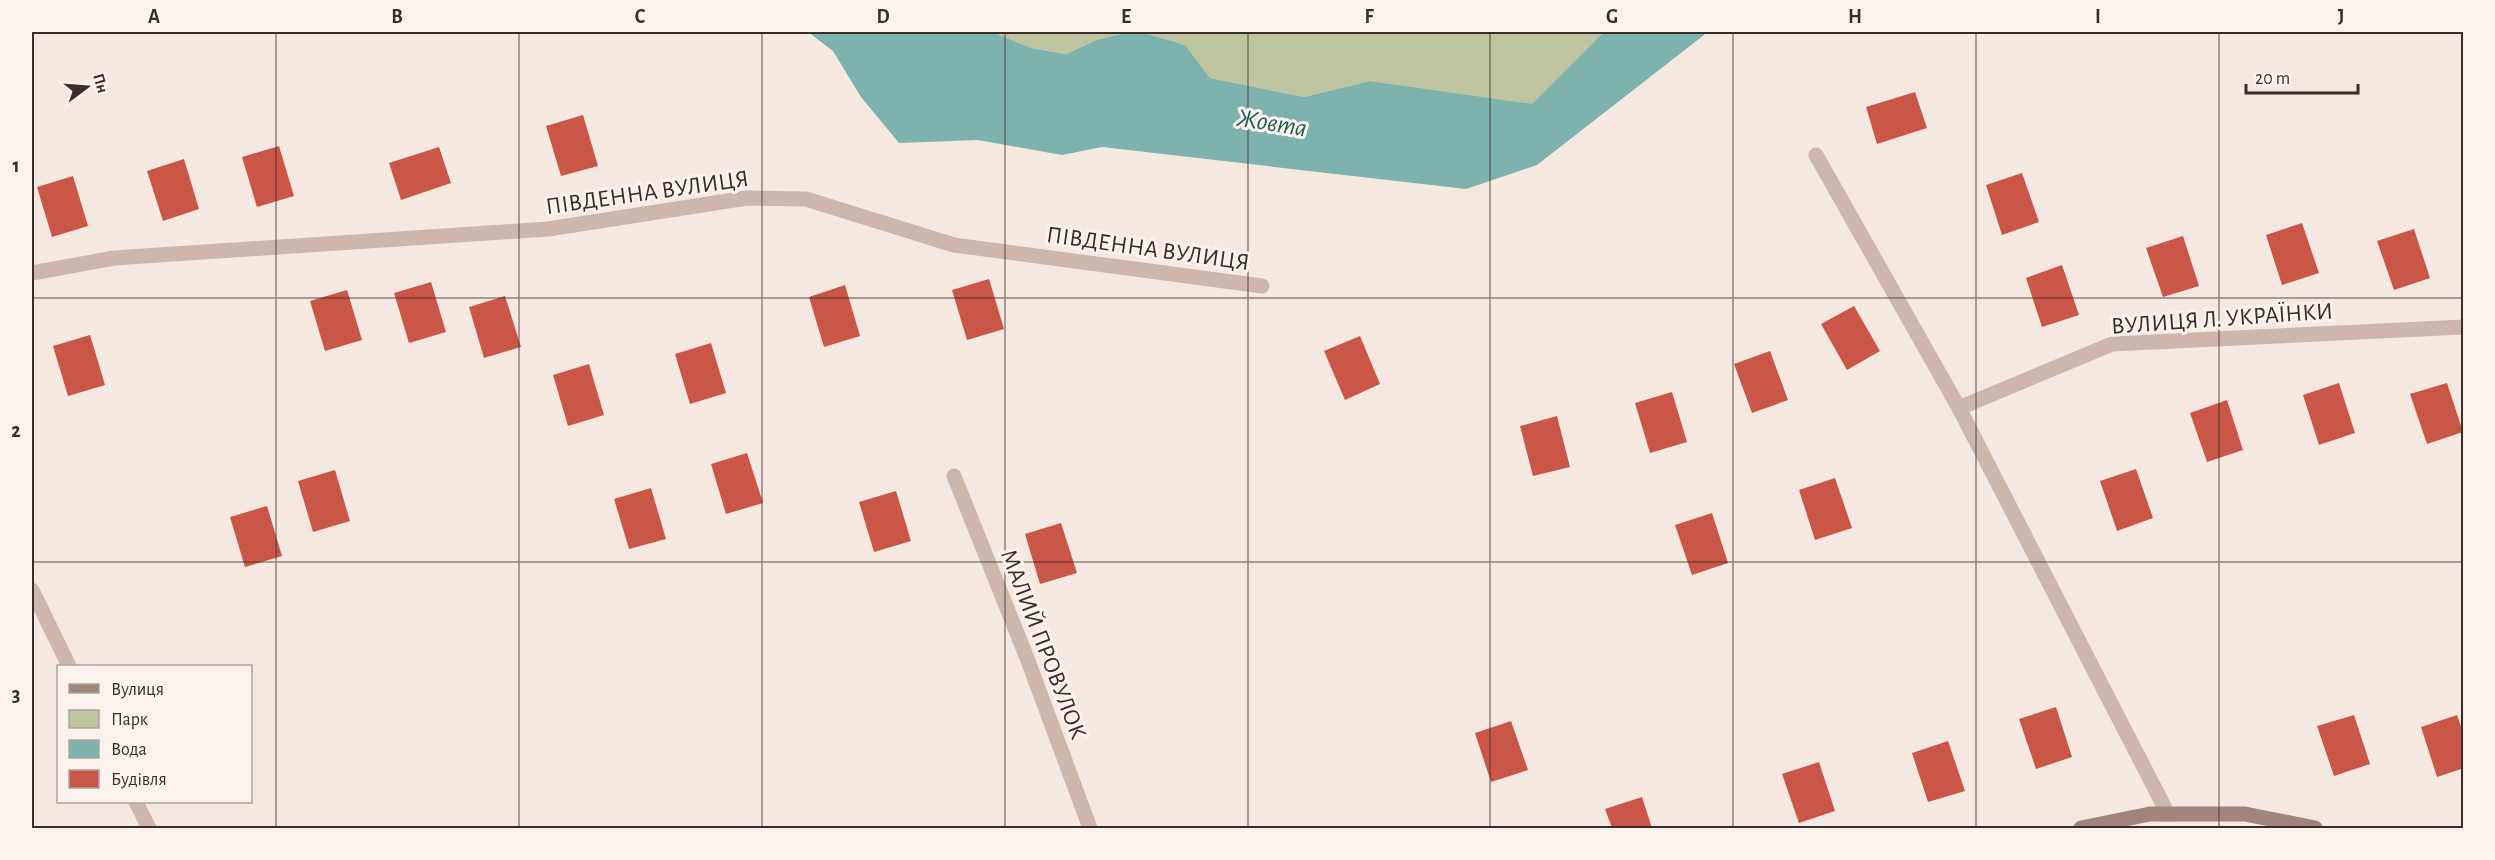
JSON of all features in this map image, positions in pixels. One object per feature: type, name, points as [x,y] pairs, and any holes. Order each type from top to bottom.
[{"type":"street","points":[[1816,156],[1959,408],[2168,814]]},
{"type":"street","name":"ПІВДЕННА ВУЛИЦЯ","points":[[32,273],[114,258],[548,229],[747,198],[806,200],[954,245],[1262,286]]},
{"type":"street","name":"ВУЛИЦЯ Л. УКРАЇНКИ","points":[[1959,408],[2112,344],[2463,327]]},
{"type":"street","name":"МАЛИЙ ПРОВУЛОК","points":[[954,476],[1027,658],[1090,828]]},
{"type":"street","points":[[32,590],[69,665]]},
{"type":"street","points":[[137,803],[149,828]]},
{"type":"street","points":[[2081,828],[2150,814],[2245,814],[2315,828]]},
{"type":"green space","points":[[992,32],[1129,32],[1097,40],[1066,54],[1031,48]]},
{"type":"green space","points":[[1141,32],[1604,32],[1532,105],[1370,81],[1304,97],[1210,78],[1185,45]]},
{"type":"water","name":"Жовта","points":[[808,32],[992,32],[1031,48],[1066,54],[1097,40],[1129,32],[1141,32],[1185,45],[1210,78],[1304,97],[1370,81],[1532,104],[1604,32],[1705,32],[1537,165],[1466,189],[1102,147],[1062,155],[978,140],[899,143],[861,97],[833,51]]},
{"type":"building","points":[[1915,92],[1927,128],[1877,144],[1866,107]]},
{"type":"building","points":[[583,115],[598,166],[561,176],[546,126]]},
{"type":"building","points":[[279,146],[294,196],[257,207],[242,157]]},
{"type":"building","points":[[439,147],[451,183],[401,200],[389,163]]},
{"type":"building","points":[[184,159],[199,209],[163,221],[147,171]]},
{"type":"building","points":[[2022,173],[2039,222],[2002,235],[1986,185]]},
{"type":"building","points":[[73,176],[88,226],[52,237],[37,187]]},
{"type":"building","points":[[2302,223],[2319,273],[2282,285],[2266,235]]},
{"type":"building","points":[[2414,229],[2430,278],[2394,290],[2377,241]]},
{"type":"building","points":[[2183,236],[2199,286],[2163,297],[2146,248]]},
{"type":"building","points":[[2062,265],[2079,315],[2042,327],[2026,278]]},
{"type":"building","points":[[989,279],[1004,329],[967,340],[952,290]]},
{"type":"building","points":[[431,282],[446,332],[409,343],[394,293]]},
{"type":"building","points":[[845,285],[860,336],[824,347],[809,297]]},
{"type":"building","points":[[347,290],[362,340],[325,351],[310,301]]},
{"type":"building","points":[[505,296],[521,347],[484,358],[469,307]]},
{"type":"building","points":[[1854,306],[1880,351],[1847,370],[1821,324]]},
{"type":"building","points":[[90,335],[105,385],[68,396],[53,346]]},
{"type":"building","points":[[1360,336],[1380,384],[1345,400],[1324,351]]},
{"type":"building","points":[[711,343],[726,393],[690,404],[675,354]]},
{"type":"building","points":[[1770,351],[1788,400],[1752,413],[1734,364]]},
{"type":"building","points":[[589,364],[604,415],[568,426],[553,375]]},
{"type":"building","points":[[2339,383],[2355,433],[2319,445],[2303,395]]},
{"type":"building","points":[[2447,383],[2463,432],[2427,444],[2410,394]]},
{"type":"building","points":[[1672,392],[1687,442],[1650,453],[1635,403]]},
{"type":"building","points":[[2227,400],[2243,450],[2207,462],[2190,413]]},
{"type":"building","points":[[1557,416],[1570,467],[1533,476],[1520,426]]},
{"type":"building","points":[[747,453],[763,503],[726,514],[711,464]]},
{"type":"building","points":[[2136,469],[2153,518],[2117,531],[2100,481]]},
{"type":"building","points":[[335,470],[350,521],[313,532],[298,481]]},
{"type":"building","points":[[1835,478],[1852,528],[1815,540],[1799,490]]},
{"type":"building","points":[[651,488],[666,539],[629,549],[614,499]]},
{"type":"building","points":[[896,491],[911,541],[874,552],[859,502]]},
{"type":"building","points":[[267,506],[282,556],[245,567],[230,517]]},
{"type":"building","points":[[1712,513],[1728,563],[1692,575],[1675,525]]},
{"type":"building","points":[[1061,523],[1077,573],[1040,584],[1025,534]]},
{"type":"building","points":[[2056,707],[2072,757],[2036,769],[2019,719]]},
{"type":"building","points":[[2354,715],[2370,764],[2334,776],[2317,726]]},
{"type":"building","points":[[2457,715],[2464,735],[2464,768],[2437,777],[2421,727]]},
{"type":"building","points":[[1511,721],[1528,770],[1491,782],[1475,733]]},
{"type":"building","points":[[1948,741],[1965,791],[1928,802],[1912,753]]},
{"type":"building","points":[[1819,762],[1835,811],[1799,823],[1782,774]]},
{"type":"building","points":[[1642,797],[1652,828],[1612,828],[1605,809]]}]
